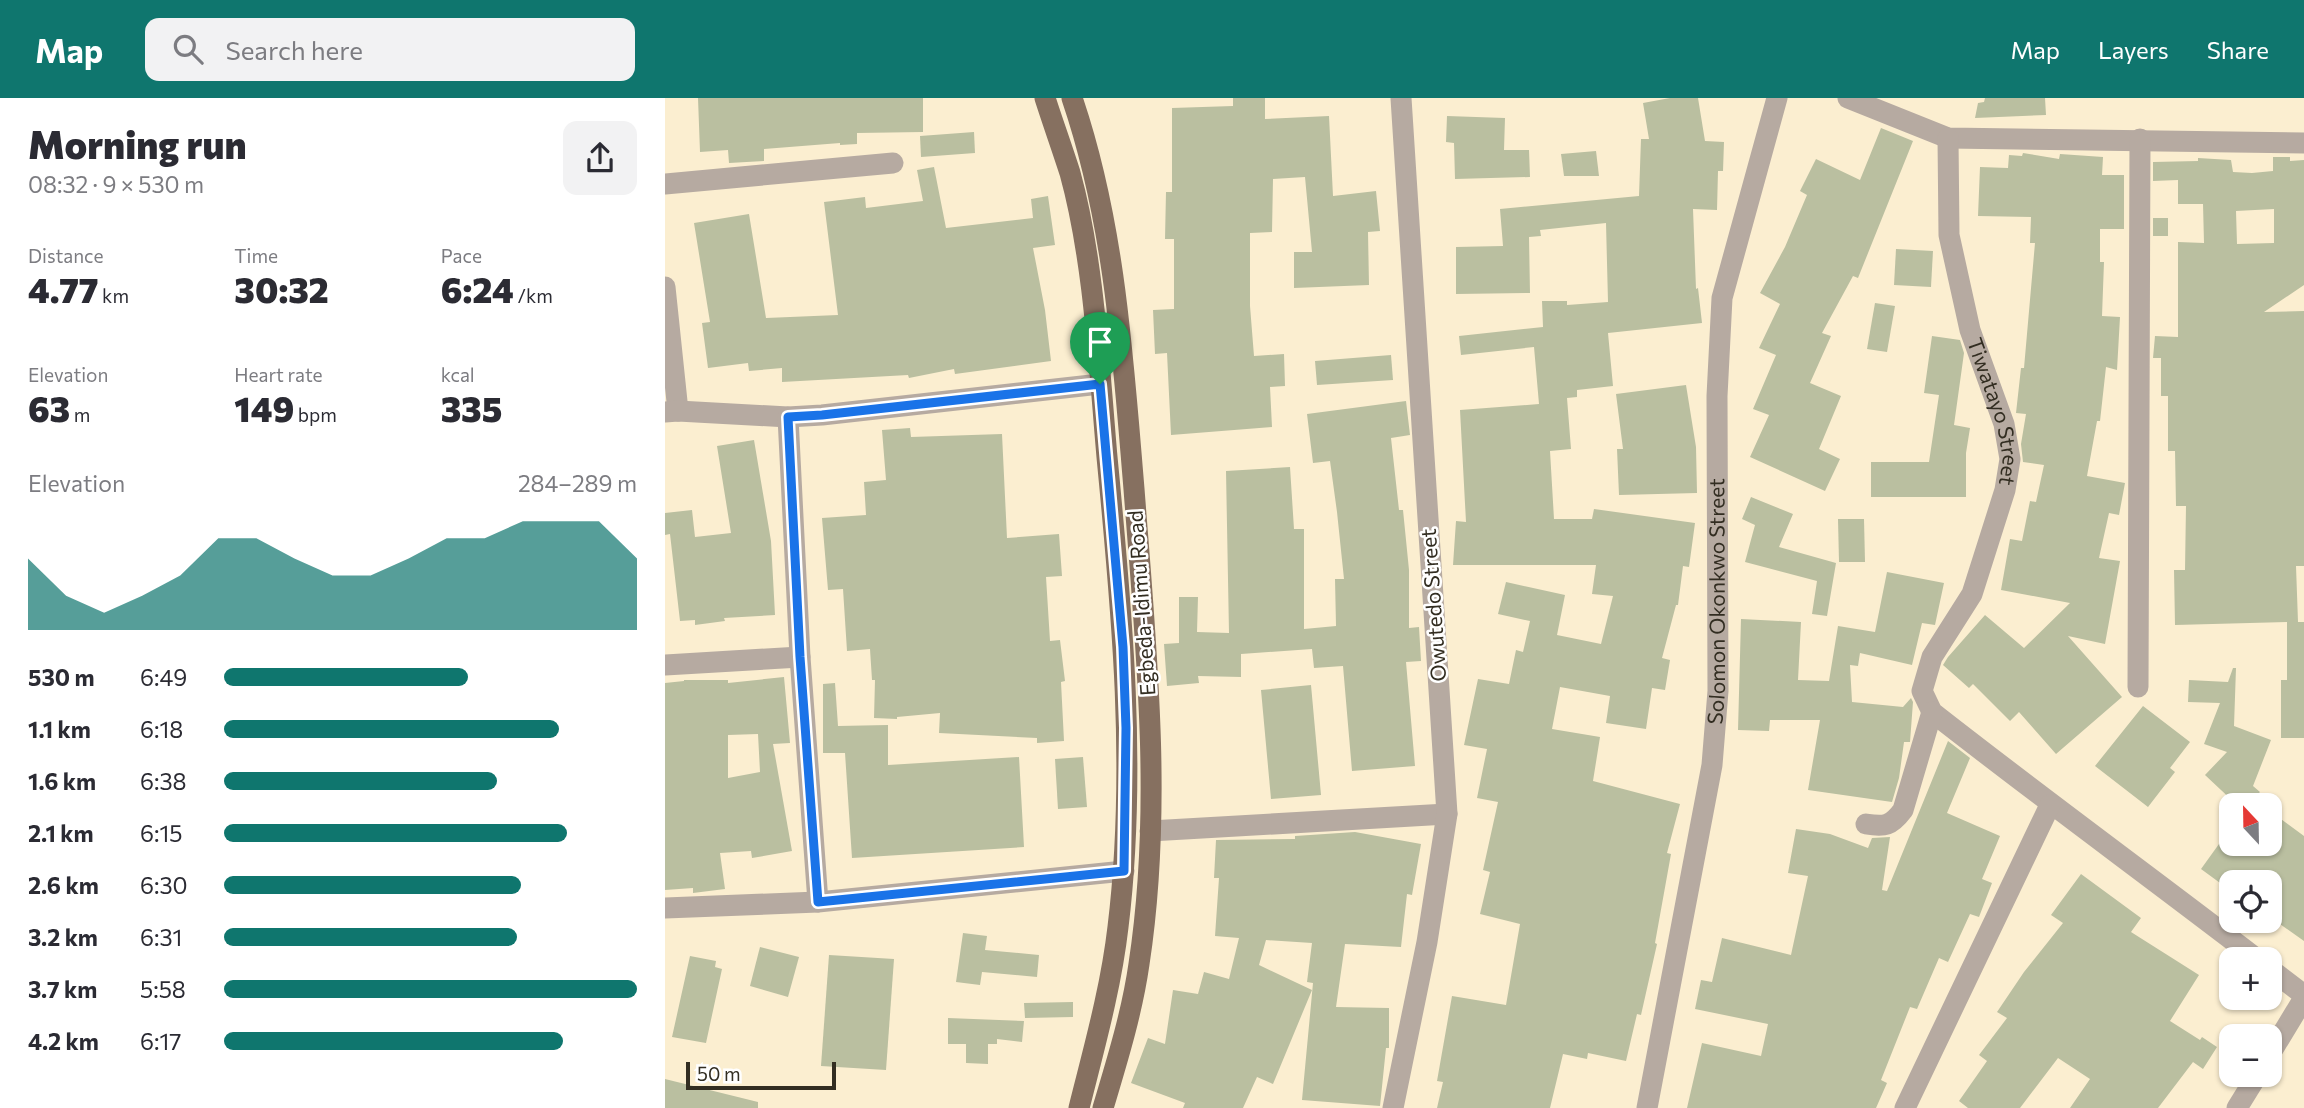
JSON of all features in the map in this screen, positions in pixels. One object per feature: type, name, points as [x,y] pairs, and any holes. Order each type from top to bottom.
[{"type":"main road","name":"Egbeda-Idimu Road","points":[[1045,98],[1070,175],[1084,247],[1116,553],[1126,728],[1124,871],[1118,929],[1104,1008],[1079,1108]]},
{"type":"main road","name":"Egbeda-Idimu Road","points":[[1072,98],[1101,201],[1122,341],[1150,701],[1149,869],[1139,965],[1124,1039],[1103,1108]]},
{"type":"street","name":"Owutedo Street","points":[[1393,1108],[1427,942],[1447,814],[1401,98]]},
{"type":"street","name":"Solomon Okonkwo Street","points":[[1647,1108],[1713,752],[1718,691],[1717,397],[1722,298],[1777,98]]},
{"type":"street","points":[[1848,98],[1948,138],[2304,142]]},
{"type":"street","name":"Tiwatayo Street","points":[[1932,712],[1922,691],[1932,657],[1972,594],[2005,490],[2010,458],[2004,424],[1971,330],[1949,234],[1948,138]]},
{"type":"street","points":[[2138,687],[2140,139]]},
{"type":"street","points":[[665,184],[893,163]]},
{"type":"street","points":[[665,287],[671,411],[788,417],[822,415],[1100,384]]},
{"type":"street","points":[[788,417],[800,657],[818,902]]},
{"type":"street","points":[[665,665],[800,657]]},
{"type":"street","points":[[1866,824],[1884,827],[1893,823],[1903,810],[1932,712],[2050,805],[2241,947]]},
{"type":"street","points":[[1905,1108],[2050,805]]},
{"type":"street","points":[[1150,831],[1447,814]]},
{"type":"street","points":[[665,908],[818,902],[1124,871]]},
{"type":"street","points":[[2282,979],[2304,997],[2282,1034]]},
{"type":"street","points":[[2237,1108],[2249,1087]]},
{"type":"building","points":[[698,98],[923,98],[923,132],[857,133],[857,144],[764,149],[764,161],[729,163],[728,150],[700,152]]},
{"type":"building","points":[[1233,98],[1265,98],[1265,119],[1329,116],[1333,196],[1376,191],[1380,231],[1368,232],[1369,285],[1294,288],[1294,252],[1312,252],[1305,177],[1273,179],[1272,232],[1250,233],[1250,306],[1254,356],[1284,354],[1285,386],[1270,387],[1272,427],[1171,435],[1167,353],[1155,354],[1153,310],[1174,309],[1174,239],[1165,239],[1166,192],[1172,192],[1172,108],[1233,106]]},
{"type":"building","points":[[1670,98],[1698,98],[1705,141],[1724,142],[1723,171],[1718,171],[1717,210],[1693,209],[1696,289],[1698,288],[1702,323],[1608,333],[1613,386],[1577,390],[1577,397],[1567,398],[1571,449],[1550,451],[1554,519],[1592,519],[1594,509],[1695,523],[1689,567],[1683,566],[1678,605],[1662,658],[1670,660],[1665,690],[1652,688],[1646,729],[1606,723],[1610,696],[1560,687],[1552,729],[1600,737],[1593,781],[1680,804],[1667,853],[1671,854],[1655,943],[1657,944],[1641,1015],[1637,1014],[1626,1061],[1588,1053],[1587,1059],[1563,1054],[1550,1108],[1437,1108],[1443,1082],[1437,1081],[1452,996],[1506,1005],[1520,924],[1480,914],[1490,872],[1483,870],[1498,802],[1477,798],[1487,749],[1464,745],[1478,679],[1509,684],[1516,650],[1523,652],[1530,621],[1498,614],[1506,582],[1565,595],[1557,635],[1601,644],[1613,596],[1592,594],[1596,565],[1453,565],[1456,521],[1466,522],[1460,410],[1539,404],[1534,347],[1461,355],[1459,336],[1543,327],[1542,301],[1567,301],[1567,305],[1608,302],[1606,223],[1540,230],[1541,236],[1529,237],[1530,293],[1456,294],[1456,247],[1503,246],[1500,209],[1639,196],[1641,139],[1649,139],[1643,103]]},
{"type":"building","points":[[1985,98],[2045,98],[2046,115],[1975,118],[1978,103],[1984,102]]},
{"type":"building","points":[[1447,116],[1505,118],[1504,150],[1529,150],[1530,177],[1455,179],[1454,143],[1446,142]]},
{"type":"building","points":[[1881,128],[1913,141],[1858,278],[1853,276],[1822,333],[1831,336],[1810,383],[1841,396],[1819,449],[1840,459],[1825,491],[1750,457],[1769,415],[1753,409],[1776,355],[1759,348],[1780,304],[1760,293],[1785,247],[1807,195],[1800,191],[1816,159],[1860,180]]},
{"type":"building","points":[[974,132],[975,153],[921,157],[920,136]]},
{"type":"building","points":[[1596,151],[1599,176],[1564,176],[1561,154]]},
{"type":"building","points":[[2023,153],[2059,159],[2060,154],[2103,157],[2102,175],[2124,175],[2124,229],[2100,229],[2100,262],[2104,262],[2102,316],[2120,317],[2117,370],[2106,367],[2100,421],[2097,421],[2087,476],[2125,483],[2119,515],[2109,513],[2099,558],[2120,561],[2105,644],[2068,636],[2122,697],[2056,754],[2019,712],[2010,721],[1973,684],[1969,688],[1943,665],[1985,615],[2024,648],[2070,603],[2001,590],[2010,539],[2022,541],[2030,501],[2036,502],[2044,465],[2023,462],[2021,444],[2026,414],[2016,413],[2021,368],[2024,368],[2035,243],[2030,243],[2031,217],[1978,216],[1980,167],[2008,168],[2009,155],[2022,156]]},
{"type":"building","points":[[2273,157],[2290,157],[2290,161],[2304,160],[2304,285],[2264,312],[2304,311],[2304,566],[2296,566],[2298,622],[2304,622],[2304,738],[2281,738],[2281,680],[2287,680],[2287,622],[2175,625],[2174,570],[2185,570],[2186,506],[2176,506],[2175,451],[2168,451],[2168,396],[2161,396],[2161,358],[2153,358],[2155,336],[2178,337],[2178,242],[2204,243],[2203,204],[2178,204],[2178,180],[2153,181],[2153,162],[2198,161],[2198,158],[2231,160],[2233,172],[2273,171]],"holes":[[[2274,209],[2274,243],[2237,244],[2236,211]]]},
{"type":"building","points":[[934,167],[946,228],[1033,218],[1031,199],[1048,196],[1055,245],[1033,248],[1051,361],[955,374],[954,369],[909,378],[908,375],[782,382],[782,368],[749,371],[748,363],[708,368],[702,323],[710,322],[694,223],[749,214],[766,318],[838,315],[824,202],[865,197],[866,208],[923,201],[917,170]]},
{"type":"building","points":[[2153,218],[2168,218],[2168,236],[2153,236]]},
{"type":"building","points":[[1896,249],[1933,251],[1931,287],[1894,285]]},
{"type":"building","points":[[1875,303],[1895,306],[1887,352],[1867,349]]},
{"type":"building","points":[[1932,336],[1960,340],[1964,353],[1954,425],[1970,428],[1966,453],[1966,497],[1871,497],[1871,462],[1929,462],[1939,395],[1924,393]]},
{"type":"building","points":[[1391,355],[1393,380],[1317,385],[1315,361]]},
{"type":"building","points":[[1686,385],[1696,447],[1697,493],[1619,495],[1617,449],[1623,449],[1616,394]]},
{"type":"building","points":[[1406,401],[1410,435],[1391,438],[1399,510],[1403,510],[1409,570],[1409,628],[1419,627],[1421,661],[1406,662],[1415,766],[1352,771],[1343,666],[1314,668],[1312,649],[1241,654],[1241,677],[1198,676],[1199,683],[1167,686],[1164,644],[1179,643],[1179,597],[1198,597],[1197,632],[1229,633],[1226,471],[1290,467],[1294,529],[1304,529],[1304,629],[1336,626],[1335,579],[1344,579],[1337,512],[1330,461],[1313,463],[1307,414]]},
{"type":"building","points":[[910,428],[911,437],[1002,434],[1007,538],[1059,534],[1062,576],[1046,577],[1050,641],[1060,640],[1065,681],[1061,682],[1064,741],[1037,743],[1037,738],[939,733],[940,713],[897,719],[874,718],[875,680],[872,680],[870,649],[847,651],[843,589],[828,590],[822,518],[866,515],[864,482],[886,480],[882,430]]},
{"type":"building","points":[[754,440],[771,541],[775,615],[724,618],[725,621],[695,625],[695,620],[680,621],[670,534],[665,535],[665,513],[692,510],[695,537],[731,533],[717,446]]},
{"type":"building","points":[[1751,497],[1793,514],[1779,547],[1836,563],[1827,616],[1812,614],[1817,581],[1745,562],[1755,525],[1742,519]]},
{"type":"building","points":[[1838,519],[1864,519],[1865,562],[1839,562]]},
{"type":"building","points":[[1887,572],[1944,583],[1935,625],[1922,623],[1912,665],[1860,653],[1858,666],[1850,665],[1852,702],[1903,707],[1911,698],[1913,702],[1910,742],[1904,742],[1899,778],[1892,802],[1808,790],[1820,720],[1770,720],[1769,731],[1738,730],[1741,619],[1801,622],[1798,680],[1829,681],[1838,626],[1875,632]]},
{"type":"building","points":[[2233,668],[2236,668],[2234,726],[2271,740],[2253,786],[2259,793],[2224,793],[2205,775],[2227,752],[2204,744],[2220,703],[2188,702],[2189,680],[2228,682]]},
{"type":"building","points":[[784,677],[790,743],[773,744],[792,851],[752,858],[751,851],[720,853],[725,889],[693,893],[693,888],[665,890],[665,683],[728,680],[728,683]],"holes":[[[758,734],[760,772],[728,778],[728,735]]]},
{"type":"building","points":[[835,683],[838,726],[888,725],[888,765],[1019,757],[1024,847],[852,858],[845,753],[823,753],[823,684]]},
{"type":"building","points":[[1311,685],[1321,795],[1271,799],[1261,690]]},
{"type":"building","points":[[2143,706],[2190,742],[2170,768],[2175,772],[2148,807],[2095,766]]},
{"type":"building","points":[[1948,741],[1970,758],[1947,813],[2000,836],[1982,879],[1992,883],[1979,917],[1970,914],[1948,962],[1939,958],[1917,1009],[1910,1007],[1881,1080],[1887,1083],[1876,1108],[1687,1108],[1702,1043],[1761,1056],[1768,1024],[1695,1009],[1701,980],[1712,982],[1722,938],[1791,955],[1808,876],[1788,873],[1796,829],[1830,834],[1868,848],[1872,838],[1890,837],[1882,890],[1887,891]]},
{"type":"building","points":[[1083,757],[1087,807],[1058,809],[1055,759]]},
{"type":"building","points":[[2282,820],[2304,836],[2304,941],[2282,925],[2282,870],[2219,870],[2219,882],[2201,869],[2219,844],[2219,856],[2282,856]]},
{"type":"building","points":[[1355,832],[1421,844],[1412,895],[1407,894],[1401,947],[1345,944],[1336,1007],[1389,1008],[1389,1048],[1386,1048],[1380,1106],[1302,1100],[1313,983],[1307,982],[1312,943],[1266,940],[1259,965],[1312,990],[1273,1084],[1257,1077],[1243,1108],[1183,1108],[1185,1103],[1131,1083],[1148,1038],[1165,1044],[1173,990],[1198,994],[1204,972],[1229,979],[1239,938],[1215,936],[1219,878],[1214,878],[1216,840],[1295,839],[1295,836]]},
{"type":"building","points":[[2081,874],[2141,918],[2131,932],[2199,975],[2170,1021],[2200,1040],[2202,1037],[2217,1047],[2203,1069],[2193,1062],[2158,1108],[2070,1108],[2090,1079],[2058,1058],[2020,1108],[1968,1108],[1959,1101],[1987,1061],[1979,1055],[2007,1018],[1997,1012],[2024,972],[2063,923],[2051,915]]},
{"type":"building","points":[[963,933],[987,936],[985,950],[1039,955],[1037,977],[982,972],[980,985],[956,982]]},
{"type":"building","points":[[760,947],[799,957],[788,997],[750,986]]},
{"type":"building","points":[[829,955],[894,959],[886,1070],[821,1066]]},
{"type":"building","points":[[690,956],[716,961],[715,967],[722,969],[706,1043],[672,1037]]},
{"type":"building","points":[[1073,1002],[1073,1017],[1025,1018],[1024,1003]]},
{"type":"building","points":[[948,1018],[1024,1021],[1022,1042],[997,1039],[997,1044],[988,1044],[988,1064],[966,1063],[966,1044],[948,1044]]},
{"type":"building","points":[[665,1079],[758,1102],[758,1108],[665,1108]]},
{"type":"route","points":[[1100,384],[1123,647],[1126,728],[1124,871],[818,902],[800,657],[788,417],[1100,384]]}]
